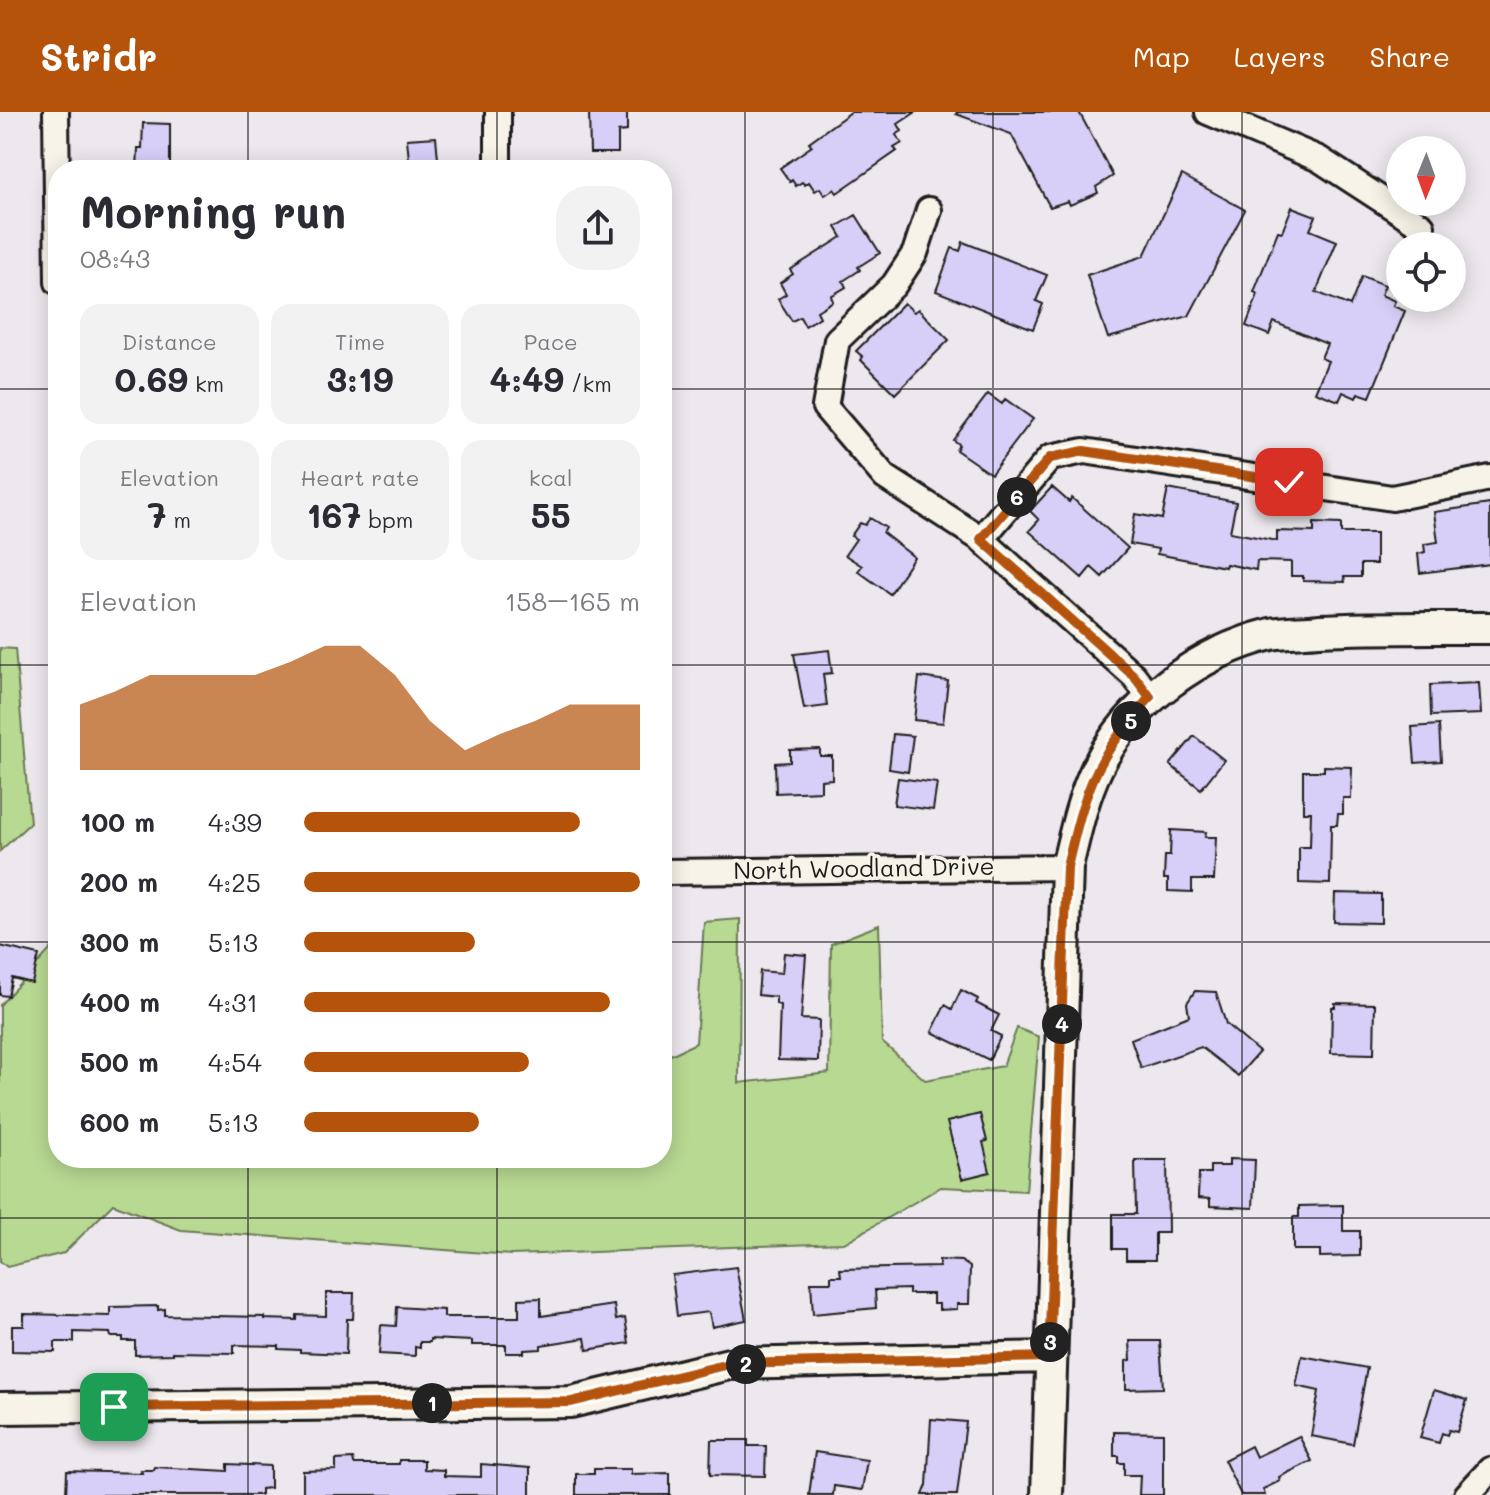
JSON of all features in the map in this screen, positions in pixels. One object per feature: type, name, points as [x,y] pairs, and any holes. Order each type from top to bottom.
[{"type":"street","points":[[56,112],[57,160]]},
{"type":"street","points":[[498,112],[498,160]]},
{"type":"street","points":[[1208,112],[1319,159],[1422,226]]},
{"type":"street","points":[[929,210],[915,253],[894,285],[837,340],[825,407],[885,477],[981,539],[1134,676],[1150,697]]},
{"type":"street","points":[[981,539],[1050,458],[1084,451],[1392,498],[1490,478]]},
{"type":"street","points":[[1047,1495],[1067,867],[1078,821],[1097,770],[1107,752],[1150,697],[1205,660],[1236,645],[1274,634],[1353,628],[1490,628]]},
{"type":"street","name":"North Woodland Drive","points":[[672,872],[1067,867]]},
{"type":"street","points":[[0,1408],[571,1402],[729,1364],[1049,1357]]},
{"type":"street","points":[[1467,1495],[1490,1470]]},
{"type":"green space","points":[[0,648],[15,649],[30,823],[0,851]]},
{"type":"green space","points":[[740,919],[739,1083],[829,1073],[831,944],[879,925],[882,1042],[925,1080],[1003,1066],[1017,1028],[1039,1037],[1026,1191],[941,1187],[844,1243],[511,1255],[181,1230],[113,1204],[64,1253],[7,1267],[0,1261],[0,1005],[48,952],[48,1168],[672,1168],[672,1054],[696,1043],[704,922]]},
{"type":"building","points":[[589,112],[627,112],[627,131],[618,132],[618,153],[590,153]]},
{"type":"building","points":[[851,112],[916,112],[898,124],[902,131],[896,135],[902,143],[894,148],[897,151],[837,193],[834,189],[825,195],[820,188],[815,191],[809,182],[796,186],[792,180],[790,182],[780,168],[812,146],[809,142]]},
{"type":"building","points":[[957,112],[1079,112],[1113,176],[1096,187],[1098,193],[1070,205],[1068,201],[1050,207],[1011,134]]},
{"type":"building","points":[[143,123],[170,124],[170,160],[137,160],[138,148],[142,148]]},
{"type":"building","points":[[436,137],[438,160],[409,160],[407,139]]},
{"type":"building","points":[[1182,175],[1245,210],[1189,316],[1108,338],[1087,275],[1144,256]]},
{"type":"building","points":[[1292,207],[1316,216],[1310,230],[1337,241],[1316,292],[1350,306],[1362,276],[1385,285],[1381,295],[1386,297],[1386,312],[1405,312],[1370,397],[1358,393],[1356,398],[1343,392],[1339,401],[1315,392],[1328,361],[1321,358],[1327,344],[1274,322],[1269,335],[1246,326],[1258,294],[1254,292],[1278,231],[1282,232]]},
{"type":"building","points":[[856,215],[880,253],[843,281],[846,287],[831,296],[833,301],[817,311],[820,317],[805,326],[800,317],[792,321],[778,299],[786,294],[780,283],[793,274],[790,270],[842,237],[836,227]]},
{"type":"building","points":[[963,242],[1047,275],[1036,301],[1043,304],[1033,329],[936,291],[952,248],[960,251]]},
{"type":"building","points":[[904,303],[914,312],[918,309],[949,340],[895,394],[856,351]]},
{"type":"building","points":[[988,394],[1002,404],[1005,399],[1033,419],[991,474],[956,450],[959,445],[953,440]]},
{"type":"building","points":[[1052,487],[1069,502],[1072,498],[1128,548],[1102,577],[1091,567],[1082,578],[1029,531],[1039,520],[1030,511]]},
{"type":"building","points":[[1168,489],[1236,502],[1230,532],[1277,541],[1277,531],[1314,532],[1314,523],[1341,524],[1341,533],[1376,533],[1376,564],[1361,564],[1361,577],[1344,577],[1345,582],[1303,581],[1303,576],[1291,576],[1291,562],[1257,561],[1256,570],[1226,564],[1225,567],[1157,554],[1158,549],[1130,544],[1135,514],[1162,519]]},
{"type":"building","points":[[1490,504],[1490,564],[1420,573],[1418,554],[1425,552],[1424,544],[1438,542],[1434,512]]},
{"type":"building","points":[[870,518],[886,528],[883,533],[914,557],[890,594],[858,571],[862,566],[845,555],[856,539],[851,536],[860,523],[865,525]]},
{"type":"building","points":[[829,650],[832,673],[823,674],[827,706],[804,709],[794,654]]},
{"type":"building","points":[[919,677],[948,681],[943,723],[914,720]]},
{"type":"building","points":[[1479,683],[1481,714],[1431,716],[1430,685]]},
{"type":"building","points":[[1439,725],[1441,761],[1415,763],[1412,727]]},
{"type":"building","points":[[893,734],[913,736],[908,772],[889,769]]},
{"type":"building","points":[[1194,736],[1224,760],[1201,789],[1170,765]]},
{"type":"building","points":[[820,749],[820,756],[832,756],[832,779],[821,780],[821,791],[776,793],[775,763],[790,762],[790,750]]},
{"type":"building","points":[[1324,766],[1352,767],[1351,798],[1343,798],[1343,814],[1338,814],[1337,825],[1331,825],[1330,884],[1299,883],[1299,847],[1310,847],[1311,812],[1303,812],[1303,771],[1324,771]]},
{"type":"building","points":[[898,778],[937,783],[933,810],[894,805]]},
{"type":"building","points":[[1171,830],[1206,832],[1205,837],[1216,837],[1214,880],[1192,880],[1192,892],[1168,891],[1168,879],[1164,879],[1165,856],[1170,856]]},
{"type":"building","points":[[1335,893],[1381,894],[1381,923],[1334,922]]},
{"type":"building","points":[[0,946],[39,955],[32,983],[12,978],[8,996],[0,995]]},
{"type":"building","points":[[784,953],[806,955],[801,1019],[819,1020],[818,1061],[778,1060],[780,1005],[776,1004],[776,997],[758,995],[760,971],[782,973]]},
{"type":"building","points":[[961,990],[978,999],[976,1003],[999,1015],[991,1031],[1001,1036],[989,1060],[932,1032],[945,1005],[952,1009]]},
{"type":"building","points":[[1195,991],[1216,992],[1226,1024],[1259,1052],[1238,1076],[1201,1047],[1141,1068],[1131,1039],[1189,1016],[1187,1003]]},
{"type":"building","points":[[1335,1003],[1375,1004],[1374,1054],[1331,1053],[1332,1007]]},
{"type":"building","points":[[980,1114],[990,1172],[962,1179],[947,1122]]},
{"type":"building","points":[[1229,1159],[1255,1160],[1253,1208],[1210,1206],[1210,1199],[1198,1198],[1199,1173],[1210,1173],[1210,1166],[1229,1166]]},
{"type":"building","points":[[1135,1160],[1167,1160],[1168,1233],[1155,1233],[1155,1260],[1126,1260],[1126,1249],[1113,1249],[1113,1214],[1136,1214]]},
{"type":"building","points":[[1343,1205],[1343,1231],[1360,1231],[1360,1256],[1320,1257],[1320,1250],[1293,1250],[1293,1217],[1299,1217],[1299,1206]]},
{"type":"building","points":[[939,1260],[961,1261],[970,1267],[969,1304],[957,1304],[957,1309],[939,1310],[939,1304],[933,1304],[933,1294],[909,1294],[909,1289],[875,1290],[876,1308],[813,1314],[811,1282],[831,1282],[831,1276],[841,1276],[840,1269],[939,1267]]},
{"type":"building","points":[[736,1267],[746,1320],[712,1327],[709,1312],[677,1316],[672,1275]]},
{"type":"building","points":[[326,1293],[354,1293],[353,1319],[347,1319],[346,1354],[300,1352],[279,1349],[279,1346],[234,1345],[234,1353],[135,1355],[135,1341],[123,1341],[123,1337],[111,1337],[110,1333],[74,1332],[74,1342],[55,1342],[55,1352],[12,1351],[12,1326],[24,1326],[24,1314],[110,1316],[110,1307],[158,1306],[158,1310],[165,1309],[165,1315],[297,1320],[297,1315],[326,1316]]},
{"type":"building","points":[[541,1298],[541,1316],[614,1305],[616,1320],[625,1318],[629,1343],[587,1350],[585,1338],[541,1345],[541,1349],[524,1350],[524,1353],[506,1353],[506,1345],[472,1345],[472,1341],[430,1339],[430,1342],[420,1342],[420,1348],[415,1347],[415,1356],[379,1354],[381,1325],[396,1326],[397,1307],[444,1310],[444,1317],[519,1317],[519,1299]]},
{"type":"building","points":[[1130,1341],[1160,1341],[1163,1388],[1126,1389],[1126,1361],[1131,1360]]},
{"type":"building","points":[[1302,1356],[1367,1368],[1353,1444],[1311,1436],[1319,1391],[1296,1386]]},
{"type":"building","points":[[1434,1390],[1467,1400],[1457,1432],[1449,1430],[1447,1435],[1442,1433],[1439,1443],[1420,1438]]},
{"type":"building","points":[[931,1419],[966,1422],[957,1495],[923,1495],[927,1485]]},
{"type":"building","points":[[1114,1432],[1163,1433],[1163,1495],[1139,1495],[1140,1475],[1124,1475],[1124,1463],[1119,1463],[1119,1456],[1114,1456]]},
{"type":"building","points":[[1299,1436],[1312,1461],[1279,1477],[1280,1481],[1263,1489],[1265,1495],[1241,1495],[1224,1460],[1251,1446],[1256,1457]]},
{"type":"building","points":[[711,1440],[748,1440],[748,1446],[766,1446],[765,1476],[710,1475]]},
{"type":"building","points":[[815,1452],[867,1460],[862,1490],[834,1486],[833,1495],[809,1495]]},
{"type":"building","points":[[353,1459],[354,1464],[399,1464],[399,1460],[424,1460],[424,1469],[444,1470],[444,1476],[481,1477],[481,1464],[530,1468],[530,1495],[303,1495],[303,1471],[336,1470],[336,1460]]},
{"type":"building","points":[[228,1464],[270,1466],[270,1488],[261,1489],[261,1495],[66,1495],[67,1471],[142,1473],[141,1470],[154,1470],[154,1467],[228,1471]]},
{"type":"building","points":[[594,1469],[631,1469],[631,1474],[670,1473],[670,1495],[576,1495],[576,1474],[594,1474]]},
{"type":"route","points":[[114,1407],[571,1402],[729,1364],[1049,1357],[1067,867],[1078,821],[1097,770],[1107,752],[1150,697],[1134,676],[981,539],[1050,458],[1084,451],[1289,482]]}]
